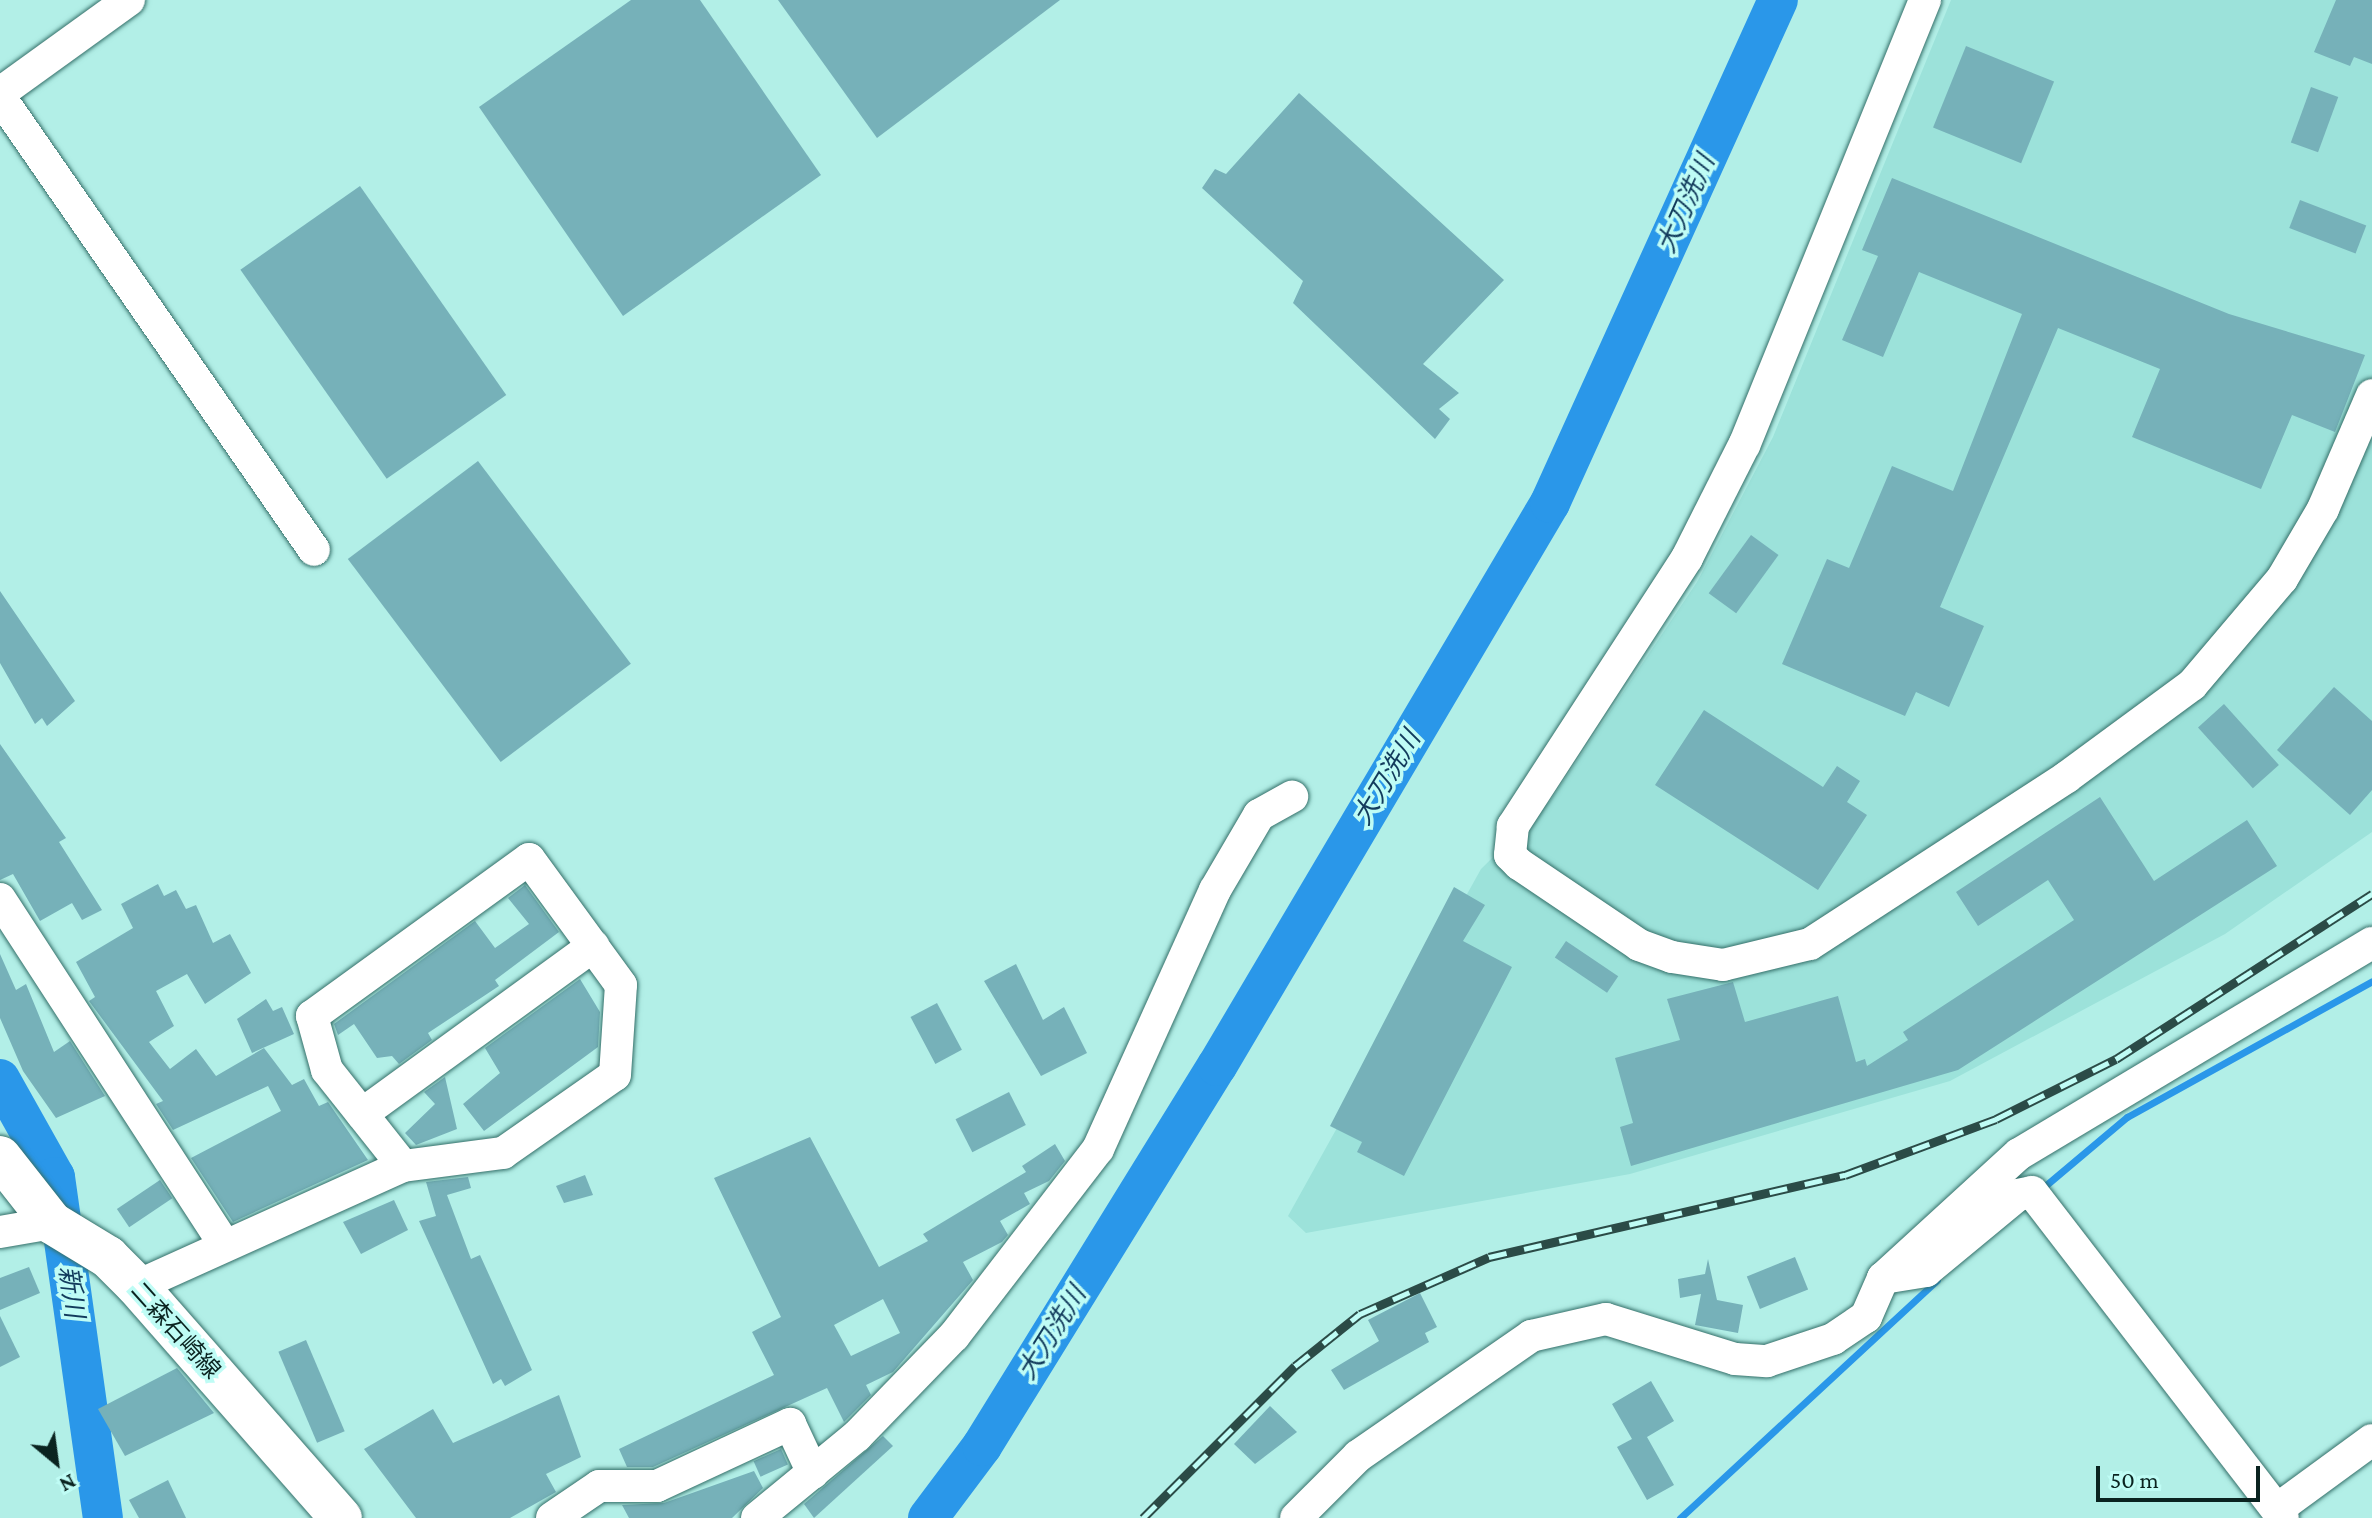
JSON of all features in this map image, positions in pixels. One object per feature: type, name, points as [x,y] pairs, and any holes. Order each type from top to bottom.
[{"type":"main road","name":"二森石崎線","points":[[0,1157],[52,1223],[108,1257],[137,1286],[341,1518]]},
{"type":"street","points":[[129,0],[0,95],[314,550]]},
{"type":"street","points":[[1925,0],[1744,445],[1687,558],[1513,826],[1510,855],[1519,864],[1639,945],[1672,957],[1723,965],[1810,944],[2080,768],[2192,685],[2282,579],[2323,509],[2372,395]]},
{"type":"street","points":[[757,1518],[813,1473],[954,1336],[1098,1149],[1215,890],[1259,815],[1292,797]]},
{"type":"street","points":[[137,1286],[403,1166],[503,1153],[615,1075],[621,985],[529,859],[312,1016],[327,1070],[403,1166]]},
{"type":"street","points":[[0,899],[225,1245]]},
{"type":"street","points":[[1296,1518],[1358,1456],[1531,1336],[1606,1319],[1735,1359],[1767,1361],[1800,1355],[1866,1317],[1883,1278],[2019,1154],[2372,943]]},
{"type":"street","points":[[362,1114],[593,946]]},
{"type":"street","points":[[1883,1278],[1926,1271],[2018,1195],[2032,1192],[2281,1513],[2372,1440]]},
{"type":"street","points":[[0,1232],[52,1223]]},
{"type":"street","points":[[552,1518],[599,1486],[657,1486],[790,1424],[813,1473]]},
{"type":"shaded area","points":[[1951,0],[2372,0],[2372,832],[2225,934],[1950,1081],[1630,1174],[1306,1233],[1288,1216],[1481,869],[1550,801],[1697,582],[1773,437]]},
{"type":"building","points":[[631,0],[700,0],[821,175],[623,316],[479,107]]},
{"type":"building","points":[[778,0],[1060,0],[877,138]]},
{"type":"building","points":[[2336,0],[2372,0],[2372,64],[2354,57],[2350,66],[2314,52]]},
{"type":"building","points":[[1966,46],[2054,82],[2021,163],[1933,128]]},
{"type":"building","points":[[2311,87],[2338,97],[2318,152],[2291,142]]},
{"type":"building","points":[[1299,93],[1504,280],[1423,364],[1459,393],[1439,409],[1450,419],[1435,439],[1293,303],[1303,281],[1202,188],[1215,169],[1226,174]]},
{"type":"building","points":[[1892,178],[2229,314],[2365,355],[2335,432],[2292,415],[2261,489],[2132,437],[2160,369],[2058,328],[1940,607],[1984,626],[1949,707],[1916,692],[1905,716],[1782,664],[1827,559],[1849,568],[1892,466],[1953,491],[2022,314],[1919,272],[1883,357],[1842,340],[1878,256],[1862,250]]},
{"type":"building","points":[[360,186],[506,395],[387,479],[240,270]]},
{"type":"building","points":[[2300,200],[2366,225],[2356,253],[2289,228]]},
{"type":"building","points":[[478,461],[631,664],[501,762],[348,559]]},
{"type":"building","points":[[1751,535],[1779,555],[1736,613],[1709,593]]},
{"type":"building","points":[[0,591],[75,701],[47,726],[42,718],[35,724],[0,663]]},
{"type":"building","points":[[2334,687],[2372,721],[2372,790],[2350,815],[2277,750]]},
{"type":"building","points":[[2224,704],[2279,765],[2253,788],[2198,727]]},
{"type":"building","points":[[1704,710],[1823,787],[1837,766],[1860,781],[1847,802],[1867,815],[1818,890],[1655,785]]},
{"type":"building","points":[[0,744],[66,838],[59,842],[102,910],[82,920],[72,903],[40,921],[13,874],[0,880]]},
{"type":"building","points":[[2100,797],[2154,881],[2247,820],[2277,866],[1958,1070],[1631,1166],[1620,1127],[1633,1123],[1615,1058],[1680,1040],[1667,999],[1733,982],[1745,1022],[1838,996],[1856,1062],[1865,1059],[1867,1066],[1908,1040],[1903,1032],[2074,920],[2048,880],[1978,926],[1956,892]]},
{"type":"building","points":[[158,884],[164,896],[176,890],[186,909],[196,905],[213,943],[230,934],[251,973],[205,1004],[187,974],[156,991],[174,1026],[149,1042],[170,1069],[196,1049],[216,1076],[264,1048],[292,1085],[304,1079],[319,1106],[328,1102],[368,1160],[233,1222],[191,1158],[281,1111],[268,1086],[173,1130],[156,1104],[163,1101],[89,1001],[95,997],[76,962],[133,928],[121,904]]},
{"type":"building","points":[[525,885],[559,932],[495,980],[499,986],[428,1033],[432,1040],[399,1064],[392,1056],[377,1058],[354,1024],[338,1035],[334,1024],[475,921],[495,948],[529,924],[508,898]]},
{"type":"building","points":[[1454,887],[1485,905],[1463,941],[1512,967],[1404,1176],[1357,1152],[1362,1142],[1330,1126]]},
{"type":"building","points":[[1566,941],[1618,976],[1607,993],[1555,958]]},
{"type":"building","points":[[0,954],[16,990],[26,984],[54,1052],[70,1041],[105,1096],[56,1118],[23,1071],[0,1018]]},
{"type":"building","points":[[1016,964],[1043,1020],[1064,1007],[1087,1053],[1041,1076],[984,981]]},
{"type":"building","points":[[580,979],[600,1012],[598,1047],[484,1131],[463,1104],[500,1073],[485,1048]]},
{"type":"building","points":[[266,999],[273,1011],[282,1007],[294,1034],[252,1053],[237,1019]]},
{"type":"building","points":[[937,1003],[962,1050],[935,1064],[911,1017]]},
{"type":"building","points":[[445,1077],[457,1129],[416,1145],[405,1133],[435,1104],[424,1092]]},
{"type":"building","points":[[1009,1092],[1026,1125],[972,1152],[956,1119]]},
{"type":"building","points":[[810,1137],[879,1267],[928,1241],[923,1234],[1026,1172],[1022,1166],[1055,1144],[1065,1161],[1049,1181],[1024,1193],[1030,1204],[1000,1221],[1008,1235],[1002,1242],[963,1262],[973,1280],[893,1372],[866,1385],[871,1395],[844,1422],[827,1388],[653,1467],[627,1467],[619,1449],[774,1375],[752,1332],[781,1317],[714,1178]],"holes":[[[883,1299],[900,1333],[851,1356],[834,1325]]]},
{"type":"building","points":[[585,1175],[593,1195],[564,1203],[556,1186]]},
{"type":"building","points":[[468,1177],[471,1188],[447,1195],[471,1259],[480,1255],[532,1370],[505,1386],[501,1379],[493,1384],[419,1221],[436,1216],[426,1182]]},
{"type":"building","points":[[160,1180],[172,1198],[129,1227],[117,1209]]},
{"type":"building","points":[[394,1200],[408,1230],[361,1254],[343,1222]]},
{"type":"building","points":[[1795,1257],[1808,1289],[1760,1309],[1747,1276]]},
{"type":"building","points":[[1708,1259],[1717,1300],[1743,1305],[1738,1333],[1695,1325],[1701,1294],[1680,1298],[1678,1279],[1705,1274]]},
{"type":"building","points":[[29,1267],[40,1293],[0,1310],[0,1278]]},
{"type":"building","points":[[1420,1293],[1437,1327],[1425,1333],[1429,1342],[1344,1390],[1331,1370],[1379,1341],[1368,1320]]},
{"type":"building","points":[[0,1316],[20,1357],[0,1367]]},
{"type":"building","points":[[306,1340],[345,1431],[317,1443],[278,1352]]},
{"type":"building","points":[[177,1368],[214,1413],[125,1456],[98,1409]]},
{"type":"building","points":[[1651,1381],[1674,1421],[1647,1437],[1674,1485],[1647,1500],[1617,1447],[1632,1439],[1612,1404]]},
{"type":"building","points":[[559,1395],[581,1457],[546,1474],[556,1492],[510,1518],[416,1518],[364,1449],[433,1409],[453,1443]]},
{"type":"building","points":[[1270,1406],[1297,1432],[1255,1464],[1234,1444]]},
{"type":"building","points":[[883,1436],[893,1446],[814,1518],[804,1504]]},
{"type":"building","points":[[781,1449],[788,1465],[761,1477],[754,1461]]},
{"type":"building","points":[[754,1471],[763,1488],[732,1518],[629,1518],[622,1505],[664,1503]]},
{"type":"building","points":[[168,1480],[186,1518],[139,1518],[129,1500]]},
{"type":"waterway","name":"大刀洗川","points":[[928,1518],[982,1446],[1217,1066],[1550,503],[1778,0]]},
{"type":"waterway","points":[[2039,1191],[2127,1117],[2372,981]]},
{"type":"waterway","name":"新川","points":[[0,1079],[55,1177],[103,1518]]},
{"type":"waterway","points":[[1680,1518],[1937,1280]]},
{"type":"railway","points":[[1143,1518],[1295,1366],[1360,1314],[1489,1257],[1845,1175],[1996,1119],[2116,1059],[2372,894]]}]
